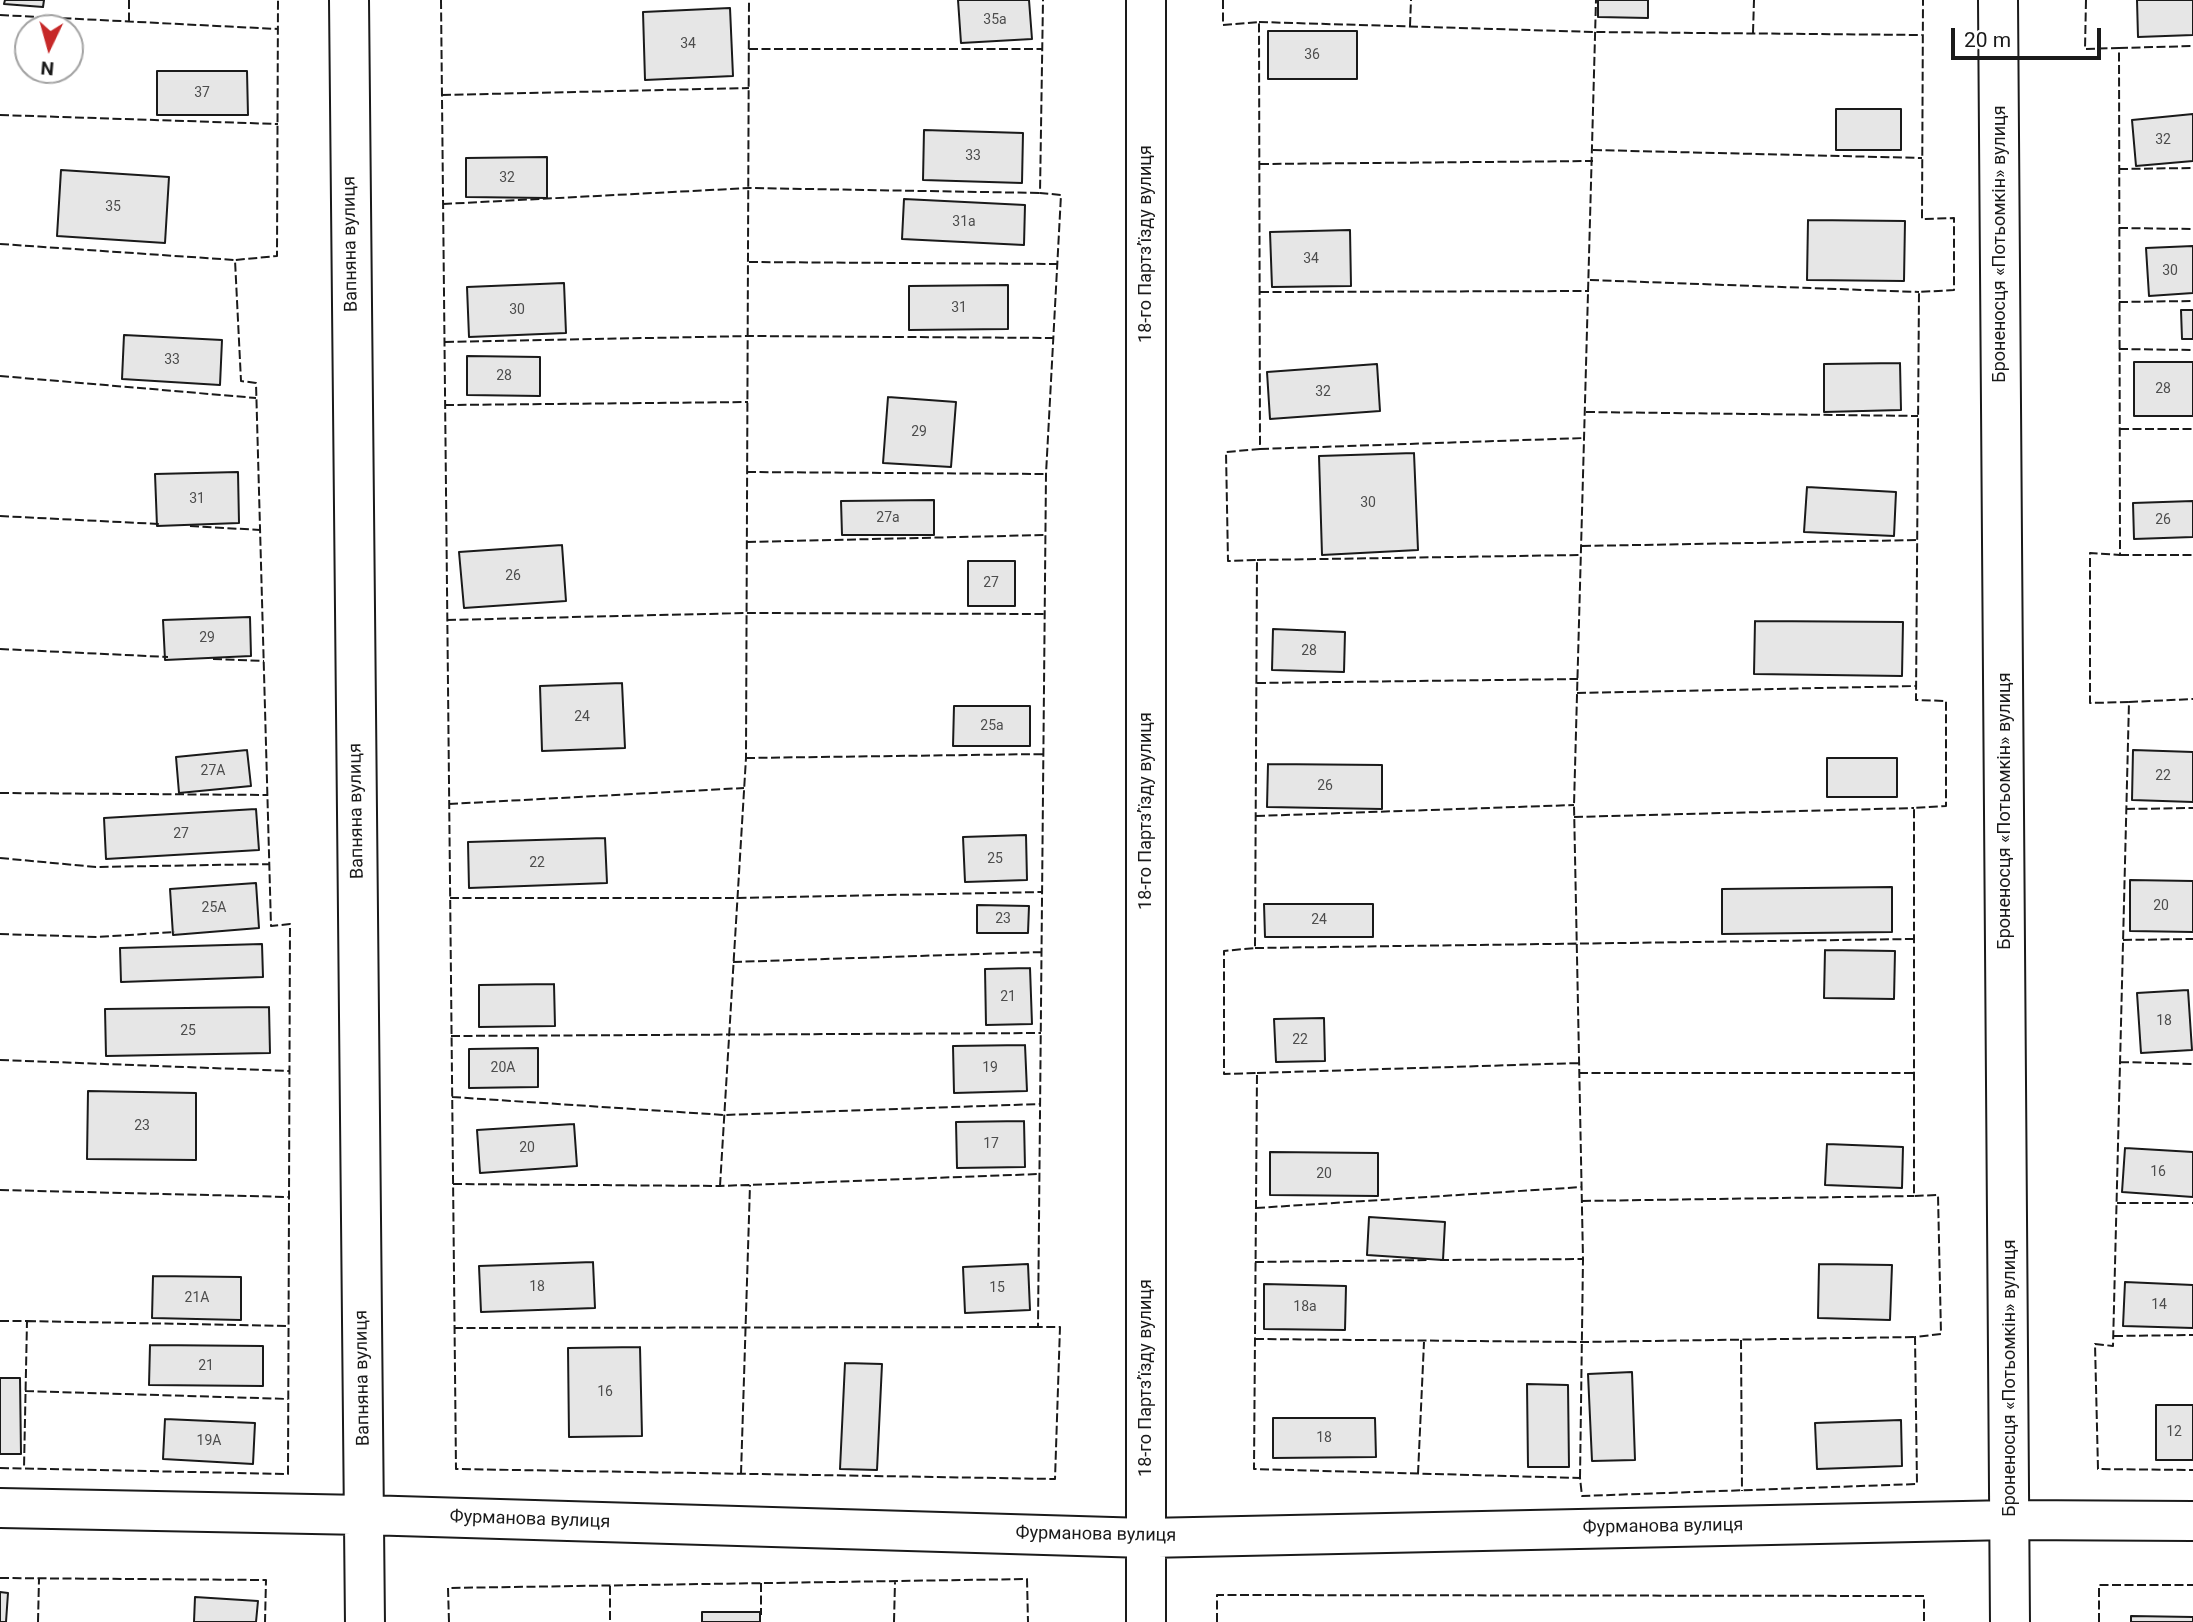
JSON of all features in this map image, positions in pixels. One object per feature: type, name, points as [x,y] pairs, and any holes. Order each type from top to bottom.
[{"type":"street","name":"Вапняна вулиця","points":[[349,0],[365,1622]]},
{"type":"street","name":"18-го Партз’їзду вулиця","points":[[1146,0],[1146,1622]]},
{"type":"street","name":"Броненосця «Потьомкін» вулиця","points":[[1998,0],[2010,1622]]},
{"type":"street","name":"Фурманова вулиця","points":[[0,1508],[364,1515],[1146,1538],[2011,1520],[2193,1521]]},
{"type":"building","points":[[5,0],[44,0],[43,7],[4,4]]},
{"type":"building","points":[[958,0],[1029,0],[1032,39],[961,43]]},
{"type":"building","points":[[1598,0],[1648,0],[1648,18],[1598,17]]},
{"type":"building","points":[[2137,0],[2193,0],[2193,35],[2138,37]]},
{"type":"building","points":[[730,8],[733,76],[645,80],[643,12]]},
{"type":"building","points":[[1268,31],[1357,31],[1357,79],[1268,79]]},
{"type":"building","points":[[157,71],[247,71],[248,115],[157,115]]},
{"type":"building","points":[[1836,109],[1901,109],[1901,150],[1836,150]]},
{"type":"building","points":[[2193,114],[2193,161],[2136,166],[2132,120]]},
{"type":"building","points":[[924,130],[1023,133],[1022,183],[923,180]]},
{"type":"building","points":[[547,157],[547,198],[466,197],[466,158]]},
{"type":"building","points":[[61,170],[169,177],[165,243],[57,236]]},
{"type":"building","points":[[904,199],[1025,205],[1024,245],[902,239]]},
{"type":"building","points":[[1808,220],[1905,221],[1904,281],[1807,280]]},
{"type":"building","points":[[1350,230],[1351,286],[1272,287],[1270,232]]},
{"type":"building","points":[[2193,246],[2193,293],[2149,296],[2146,248]]},
{"type":"building","points":[[564,283],[566,333],[469,337],[467,287]]},
{"type":"building","points":[[1008,285],[1008,329],[909,330],[909,286]]},
{"type":"building","points":[[2181,310],[2193,310],[2193,339],[2182,339]]},
{"type":"building","points":[[124,335],[222,340],[220,385],[122,379]]},
{"type":"building","points":[[467,356],[540,357],[540,396],[467,395]]},
{"type":"building","points":[[2134,362],[2193,362],[2193,416],[2134,416]]},
{"type":"building","points":[[1900,363],[1901,410],[1824,412],[1824,364]]},
{"type":"building","points":[[1377,364],[1380,411],[1270,419],[1267,372]]},
{"type":"building","points":[[888,397],[956,402],[951,467],[883,463]]},
{"type":"building","points":[[1414,453],[1418,550],[1322,555],[1319,456]]},
{"type":"building","points":[[238,472],[239,523],[157,526],[155,474]]},
{"type":"building","points":[[1807,487],[1896,492],[1894,536],[1804,532]]},
{"type":"building","points":[[934,500],[934,535],[842,535],[841,501]]},
{"type":"building","points":[[2193,501],[2193,537],[2134,539],[2133,503]]},
{"type":"building","points":[[562,545],[566,601],[464,608],[459,552]]},
{"type":"building","points":[[968,561],[1015,561],[1015,606],[968,606]]},
{"type":"building","points":[[250,617],[251,656],[165,660],[163,620]]},
{"type":"building","points":[[1755,621],[1903,622],[1902,676],[1754,674]]},
{"type":"building","points":[[1273,629],[1345,632],[1344,672],[1272,670]]},
{"type":"building","points":[[622,683],[625,748],[542,751],[540,686]]},
{"type":"building","points":[[954,706],[1030,706],[1030,746],[953,746]]},
{"type":"building","points":[[247,750],[251,786],[179,793],[176,757]]},
{"type":"building","points":[[2133,750],[2193,752],[2193,802],[2132,800]]},
{"type":"building","points":[[1827,758],[1897,758],[1897,797],[1827,797]]},
{"type":"building","points":[[1268,764],[1382,765],[1382,809],[1267,807]]},
{"type":"building","points":[[256,809],[259,850],[106,859],[104,818]]},
{"type":"building","points":[[1026,835],[1027,880],[965,882],[963,837]]},
{"type":"building","points":[[605,838],[607,883],[469,888],[468,842]]},
{"type":"building","points":[[2130,880],[2193,881],[2193,932],[2130,931]]},
{"type":"building","points":[[256,883],[259,928],[173,935],[170,889]]},
{"type":"building","points":[[1892,887],[1892,932],[1722,934],[1722,889]]},
{"type":"building","points":[[1264,904],[1373,904],[1373,937],[1265,937]]},
{"type":"building","points":[[977,905],[1029,906],[1028,933],[977,933]]},
{"type":"building","points":[[262,944],[263,977],[121,982],[120,948]]},
{"type":"building","points":[[1825,950],[1895,951],[1894,999],[1824,998]]},
{"type":"building","points":[[1030,968],[1032,1024],[986,1025],[985,969]]},
{"type":"building","points":[[554,984],[555,1026],[479,1027],[479,985]]},
{"type":"building","points":[[2188,990],[2192,1050],[2141,1053],[2137,993]]},
{"type":"building","points":[[269,1007],[270,1053],[106,1056],[105,1009]]},
{"type":"building","points":[[1324,1018],[1325,1061],[1276,1062],[1274,1019]]},
{"type":"building","points":[[1025,1045],[1027,1091],[954,1093],[953,1046]]},
{"type":"building","points":[[538,1048],[538,1087],[469,1088],[469,1049]]},
{"type":"building","points":[[88,1091],[196,1093],[196,1160],[87,1159]]},
{"type":"building","points":[[1024,1121],[1025,1167],[957,1168],[956,1122]]},
{"type":"building","points":[[574,1124],[577,1166],[480,1173],[477,1130]]},
{"type":"building","points":[[1827,1144],[1903,1147],[1902,1188],[1825,1185]]},
{"type":"building","points":[[2125,1148],[2193,1152],[2193,1197],[2122,1192]]},
{"type":"building","points":[[1270,1152],[1378,1153],[1378,1196],[1270,1195]]},
{"type":"building","points":[[1369,1217],[1445,1222],[1443,1260],[1367,1255]]},
{"type":"building","points":[[593,1262],[595,1308],[481,1312],[479,1266]]},
{"type":"building","points":[[1028,1264],[1030,1310],[965,1313],[963,1267]]},
{"type":"building","points":[[1819,1264],[1892,1265],[1890,1320],[1818,1318]]},
{"type":"building","points":[[153,1276],[241,1277],[241,1320],[152,1318]]},
{"type":"building","points":[[2125,1282],[2193,1285],[2193,1328],[2123,1326]]},
{"type":"building","points":[[1264,1284],[1346,1286],[1345,1330],[1264,1329]]},
{"type":"building","points":[[150,1345],[263,1346],[263,1386],[149,1385]]},
{"type":"building","points":[[640,1347],[642,1436],[569,1437],[568,1348]]},
{"type":"building","points":[[845,1363],[882,1364],[877,1470],[840,1469]]},
{"type":"building","points":[[1632,1372],[1635,1460],[1592,1461],[1588,1374]]},
{"type":"building","points":[[0,1378],[20,1378],[21,1454],[0,1454]]},
{"type":"building","points":[[1527,1384],[1568,1385],[1569,1467],[1528,1467]]},
{"type":"building","points":[[2156,1405],[2193,1405],[2193,1460],[2156,1460]]},
{"type":"building","points":[[1273,1418],[1375,1418],[1376,1457],[1273,1458]]},
{"type":"building","points":[[165,1419],[255,1423],[253,1464],[163,1459]]},
{"type":"building","points":[[1901,1420],[1902,1466],[1817,1469],[1815,1423]]},
{"type":"building","points":[[0,1592],[8,1593],[6,1622],[0,1622]]},
{"type":"building","points":[[195,1597],[258,1601],[256,1622],[194,1622]]},
{"type":"building","points":[[702,1612],[760,1612],[760,1622],[702,1622]]},
{"type":"building","points":[[2131,1616],[2193,1617],[2193,1622],[2131,1622]]},
{"type":"fence","points":[[129,0],[129,21]]},
{"type":"fence","points":[[0,1468],[288,1474],[290,924],[271,926],[256,383],[241,381],[235,260],[277,256],[278,0]]},
{"type":"fence","points":[[441,0],[456,1469],[1055,1479],[1060,1327],[1038,1327],[1046,474],[1061,195],[1040,193],[1043,0]]},
{"type":"fence","points":[[720,1186],[746,758],[749,0]]},
{"type":"fence","points":[[1223,0],[1223,25],[1259,22],[1260,449],[1226,452],[1228,561],[1257,560],[1255,948],[1224,951],[1224,1074],[1257,1073],[1254,1469],[1580,1478],[1582,1496],[1917,1484],[1915,1337],[1941,1334],[1938,1195],[1914,1196],[1914,808],[1946,806],[1946,701],[1916,700],[1919,292],[1954,290],[1954,218],[1922,219],[1923,0]]},
{"type":"fence","points":[[1410,26],[1411,0]]},
{"type":"fence","points":[[1580,1478],[1583,1259],[1574,805],[1596,0]]},
{"type":"fence","points":[[1753,33],[1754,0]]},
{"type":"fence","points":[[2086,0],[2085,49],[2119,48],[2120,555],[2090,553],[2090,703],[2129,702],[2113,1346],[2095,1344],[2098,1469],[2193,1470]]},
{"type":"fence","points":[[0,15],[278,29]]},
{"type":"fence","points":[[1259,22],[1595,32],[1922,35]]},
{"type":"fence","points":[[2119,48],[2193,46]]},
{"type":"fence","points":[[749,49],[1042,49]]},
{"type":"fence","points":[[442,95],[749,88]]},
{"type":"fence","points":[[0,115],[278,124]]},
{"type":"fence","points":[[1593,150],[1922,158]]},
{"type":"fence","points":[[1260,164],[1593,161]]},
{"type":"fence","points":[[2119,169],[2193,168]]},
{"type":"fence","points":[[443,204],[749,188],[1040,193]]},
{"type":"fence","points":[[2119,228],[2193,229]]},
{"type":"fence","points":[[0,244],[235,260]]},
{"type":"fence","points":[[749,262],[1057,264]]},
{"type":"fence","points":[[1590,280],[1919,292]]},
{"type":"fence","points":[[1260,292],[1589,291]]},
{"type":"fence","points":[[2119,302],[2193,301]]},
{"type":"fence","points":[[445,342],[749,336],[1053,338]]},
{"type":"fence","points":[[2119,349],[2193,350]]},
{"type":"fence","points":[[0,376],[256,398]]},
{"type":"fence","points":[[445,405],[748,402]]},
{"type":"fence","points":[[1586,412],[1918,416]]},
{"type":"fence","points":[[2120,429],[2193,429]]},
{"type":"fence","points":[[1260,449],[1585,438]]},
{"type":"fence","points":[[747,472],[1046,474]]},
{"type":"fence","points":[[0,516],[159,524]]},
{"type":"fence","points":[[190,526],[260,530]]},
{"type":"fence","points":[[747,542],[1045,535]]},
{"type":"fence","points":[[1582,546],[1918,540]]},
{"type":"fence","points":[[1257,560],[1581,555]]},
{"type":"fence","points":[[2120,555],[2193,555]]},
{"type":"fence","points":[[447,620],[747,613],[1045,614]]},
{"type":"fence","points":[[0,649],[168,657]]},
{"type":"fence","points":[[213,659],[264,661]]},
{"type":"fence","points":[[1257,683],[1578,679]]},
{"type":"fence","points":[[1577,693],[1917,686]]},
{"type":"fence","points":[[2129,702],[2193,699]]},
{"type":"fence","points":[[746,758],[1043,754]]},
{"type":"fence","points":[[449,804],[744,788]]},
{"type":"fence","points":[[0,793],[268,795]]},
{"type":"fence","points":[[1256,816],[1574,805]]},
{"type":"fence","points":[[1574,817],[1914,808]]},
{"type":"fence","points":[[2126,809],[2193,808]]},
{"type":"fence","points":[[0,858],[96,867],[270,864]]},
{"type":"fence","points":[[450,898],[738,898],[1042,892]]},
{"type":"fence","points":[[0,934],[97,937],[175,932]]},
{"type":"fence","points":[[1255,948],[1914,939]]},
{"type":"fence","points":[[2123,940],[2193,939]]},
{"type":"fence","points":[[733,962],[1041,952]]},
{"type":"fence","points":[[451,1036],[1041,1033]]},
{"type":"fence","points":[[0,1060],[290,1071]]},
{"type":"fence","points":[[2120,1062],[2193,1064]]},
{"type":"fence","points":[[1257,1073],[1579,1063]]},
{"type":"fence","points":[[1579,1073],[1914,1073]]},
{"type":"fence","points":[[452,1097],[724,1115],[1040,1104]]},
{"type":"fence","points":[[453,1184],[720,1186],[1039,1174]]},
{"type":"fence","points":[[741,1474],[750,1185]]},
{"type":"fence","points":[[1256,1208],[1582,1187]]},
{"type":"fence","points":[[0,1190],[289,1197]]},
{"type":"fence","points":[[1582,1201],[1914,1196]]},
{"type":"fence","points":[[2117,1203],[2193,1203]]},
{"type":"fence","points":[[1440,1260],[1583,1259]]},
{"type":"fence","points":[[1255,1262],[1429,1260]]},
{"type":"fence","points":[[0,1321],[27,1321],[24,1468]]},
{"type":"fence","points":[[27,1321],[289,1326]]},
{"type":"fence","points":[[454,1328],[1038,1327]]},
{"type":"fence","points":[[2114,1336],[2193,1335]]},
{"type":"fence","points":[[1255,1339],[1582,1342],[1915,1337]]},
{"type":"fence","points":[[1741,1340],[1742,1491]]},
{"type":"fence","points":[[1418,1474],[1424,1342]]},
{"type":"fence","points":[[25,1391],[288,1399]]},
{"type":"fence","points":[[0,1578],[266,1580],[265,1622]]},
{"type":"fence","points":[[38,1622],[39,1579]]},
{"type":"fence","points":[[449,1622],[448,1588],[1027,1579],[1028,1622]]},
{"type":"fence","points":[[894,1622],[895,1582]]},
{"type":"fence","points":[[761,1583],[761,1615]]},
{"type":"fence","points":[[2099,1622],[2099,1585],[2193,1585]]},
{"type":"fence","points":[[610,1586],[610,1622]]},
{"type":"fence","points":[[1217,1622],[1217,1595],[1924,1596],[1924,1622]]}]
